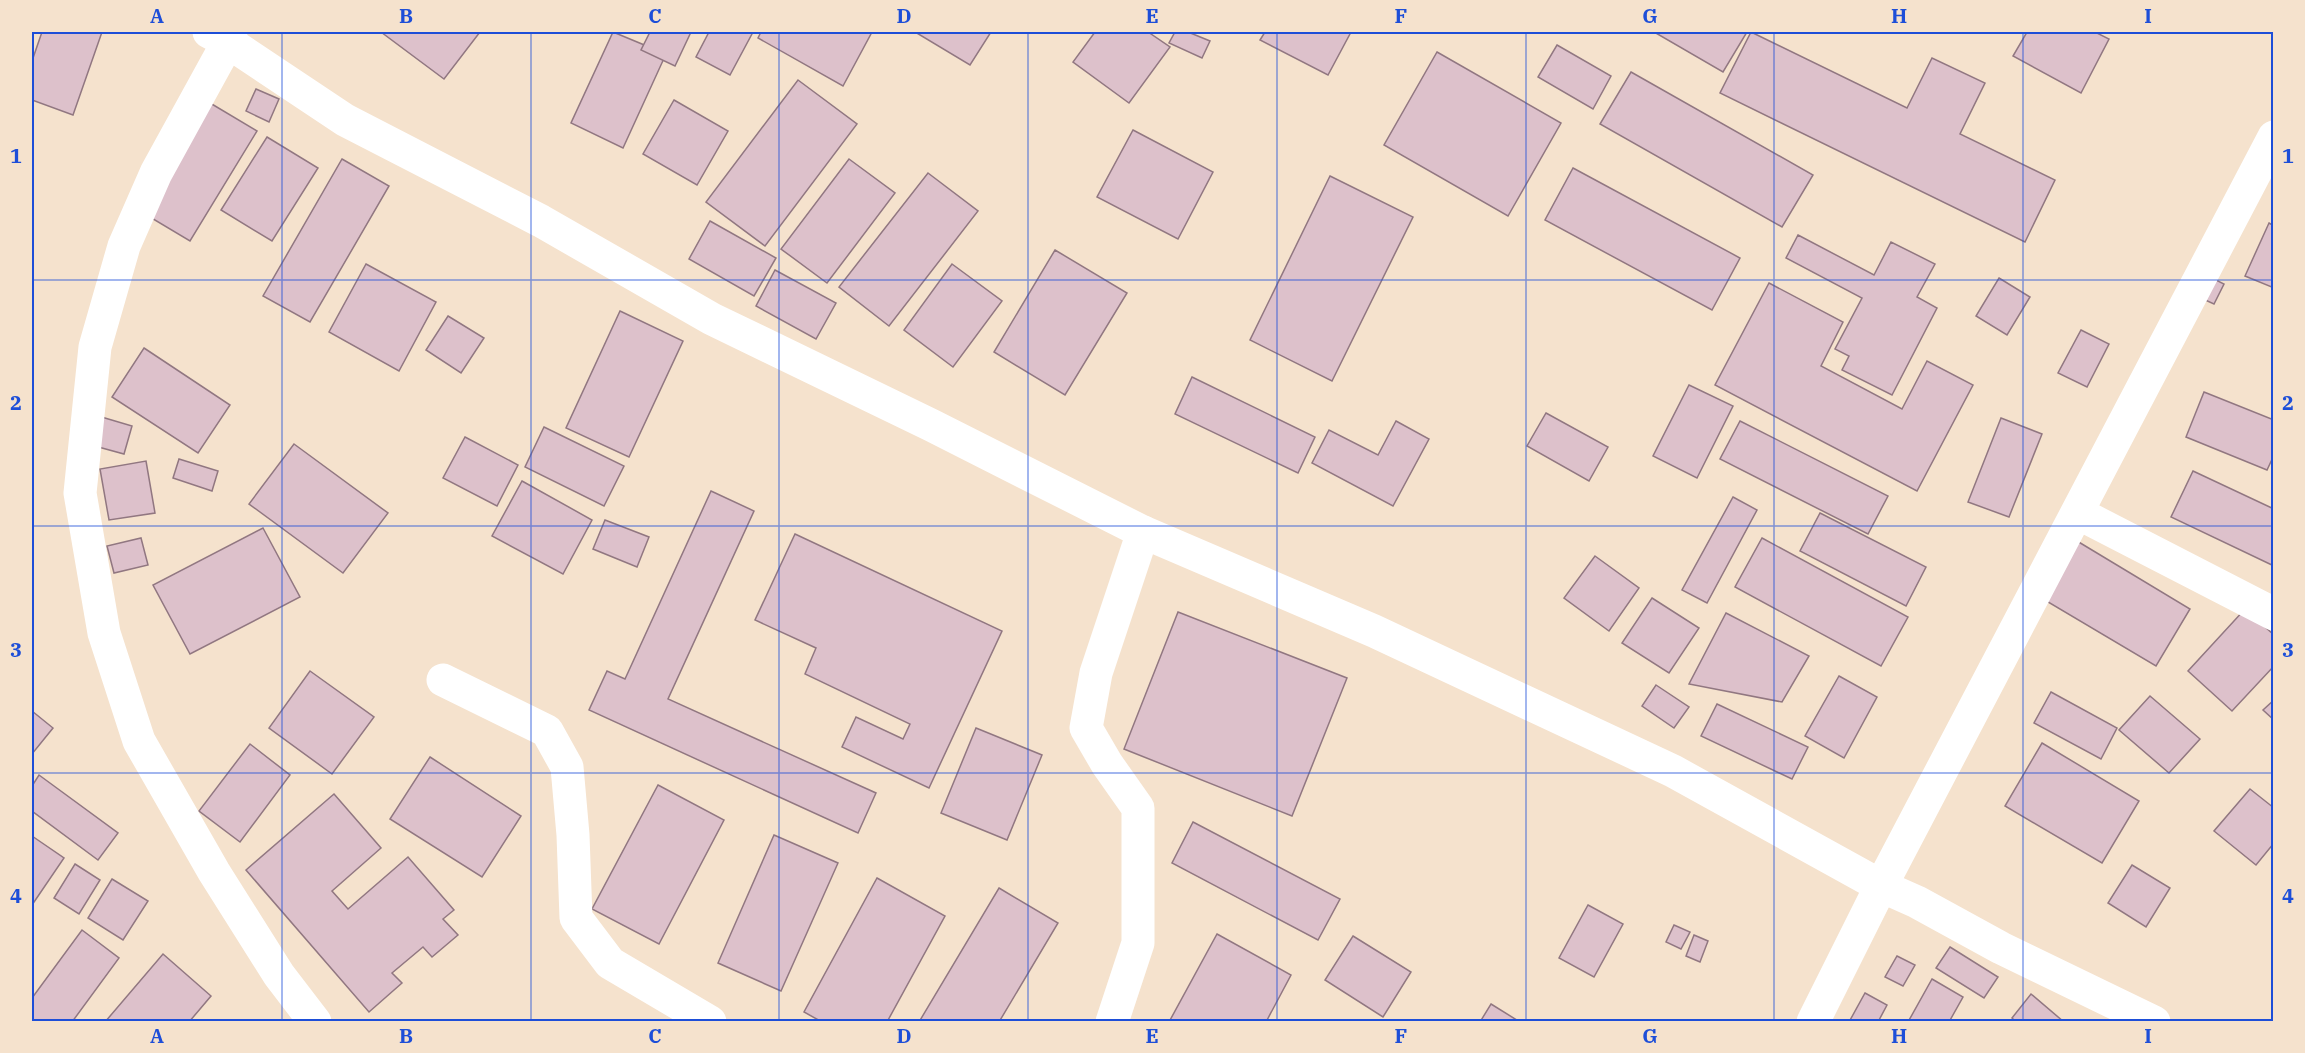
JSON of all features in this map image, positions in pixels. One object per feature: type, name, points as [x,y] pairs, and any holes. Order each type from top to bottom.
[{"type":"street","points":[[315,1022],[279,975],[214,872],[139,741],[104,633],[80,493],[95,347],[124,246],[222,35],[345,120],[541,221],[712,319],[931,425],[1143,532],[1374,631],[1673,771],[1881,886],[2001,948],[2154,1022]]},
{"type":"street","points":[[1813,1022],[1881,886],[2274,137]]},
{"type":"street","points":[[2078,513],[2274,614]]},
{"type":"street","points":[[1112,1022],[1138,943],[1138,808],[1107,764],[1086,728],[1095,673],[1143,532]]},
{"type":"street","points":[[443,680],[547,731],[567,767],[573,835],[576,918],[610,963],[710,1022]]},
{"type":"building","points":[[42,32],[102,32],[73,115],[32,100],[32,61]]},
{"type":"building","points":[[381,32],[480,32],[444,79]]},
{"type":"building","points":[[613,32],[666,54],[623,148],[571,123]]},
{"type":"building","points":[[650,32],[691,32],[675,66],[641,50]]},
{"type":"building","points":[[709,32],[753,32],[730,75],[696,57]]},
{"type":"building","points":[[761,32],[872,32],[843,86],[758,38]]},
{"type":"building","points":[[915,32],[991,32],[970,65]]},
{"type":"building","points":[[1095,32],[1148,32],[1170,47],[1129,103],[1073,62]]},
{"type":"building","points":[[1175,32],[1188,32],[1210,41],[1202,58],[1169,43]]},
{"type":"building","points":[[1265,32],[1351,32],[1328,75],[1260,40]]},
{"type":"building","points":[[1654,32],[1747,32],[1723,72]]},
{"type":"building","points":[[1751,32],[1907,108],[1932,58],[1985,83],[1960,134],[2055,180],[2025,242],[1720,93]]},
{"type":"building","points":[[2027,32],[2095,32],[2109,39],[2081,93],[2013,56]]},
{"type":"building","points":[[1557,45],[1611,76],[1593,109],[1538,77]]},
{"type":"building","points":[[1437,52],[1561,123],[1508,216],[1384,145]]},
{"type":"building","points":[[1631,72],[1813,175],[1782,227],[1600,124]]},
{"type":"building","points":[[798,80],[857,124],[765,246],[706,202]]},
{"type":"building","points":[[256,89],[279,99],[269,122],[246,111]]},
{"type":"building","points":[[200,97],[257,131],[190,241],[133,207]]},
{"type":"building","points":[[674,100],[728,131],[697,185],[643,154]]},
{"type":"building","points":[[1133,130],[1213,172],[1178,239],[1097,197]]},
{"type":"building","points":[[267,137],[318,168],[272,241],[221,210]]},
{"type":"building","points":[[342,159],[389,186],[310,322],[263,296]]},
{"type":"building","points":[[849,159],[895,193],[827,283],[781,249]]},
{"type":"building","points":[[1573,168],[1740,258],[1712,310],[1545,220]]},
{"type":"building","points":[[928,173],[978,211],[889,326],[839,287]]},
{"type":"building","points":[[1330,176],[1413,217],[1332,381],[1250,340]]},
{"type":"building","points":[[710,221],[776,258],[754,296],[689,259]]},
{"type":"building","points":[[2269,223],[2274,226],[2274,288],[2245,276]]},
{"type":"building","points":[[1798,235],[1874,275],[1891,242],[1935,264],[1917,297],[1937,308],[1892,395],[1842,370],[1849,356],[1835,349],[1862,298],[1786,258]]},
{"type":"building","points":[[1055,250],[1127,293],[1065,395],[994,352]]},
{"type":"building","points":[[366,264],[436,302],[399,371],[329,332]]},
{"type":"building","points":[[952,264],[1002,301],[953,367],[904,330]]},
{"type":"building","points":[[775,270],[836,303],[816,339],[756,306]]},
{"type":"building","points":[[2204,274],[2224,284],[2214,304],[2194,295]]},
{"type":"building","points":[[1999,278],[2030,297],[2007,335],[1976,316]]},
{"type":"building","points":[[1769,283],[1843,322],[1821,366],[1902,409],[1927,361],[1973,385],[1917,491],[1715,385]]},
{"type":"building","points":[[620,311],[683,341],[629,457],[566,428]]},
{"type":"building","points":[[448,316],[484,338],[461,373],[426,350]]},
{"type":"building","points":[[2081,330],[2109,344],[2087,387],[2058,373]]},
{"type":"building","points":[[144,348],[230,405],[198,453],[112,397]]},
{"type":"building","points":[[1192,377],[1315,437],[1298,473],[1175,414]]},
{"type":"building","points":[[1689,385],[1733,406],[1697,478],[1653,456]]},
{"type":"building","points":[[2204,392],[2274,420],[2274,455],[2267,470],[2186,437]]},
{"type":"building","points":[[88,413],[132,426],[124,454],[80,442]]},
{"type":"building","points":[[1546,413],[1608,447],[1589,481],[1527,446]]},
{"type":"building","points":[[2001,418],[2042,434],[2009,517],[1968,502]]},
{"type":"building","points":[[1396,421],[1429,439],[1393,506],[1312,463],[1329,430],[1378,455]]},
{"type":"building","points":[[1740,421],[1888,496],[1868,534],[1720,459]]},
{"type":"building","points":[[544,427],[624,466],[604,506],[525,467]]},
{"type":"building","points":[[465,437],[518,465],[497,506],[443,478]]},
{"type":"building","points":[[294,444],[388,513],[343,573],[249,504]]},
{"type":"building","points":[[179,459],[218,471],[212,491],[173,478]]},
{"type":"building","points":[[146,461],[155,513],[109,520],[100,469]]},
{"type":"building","points":[[2193,471],[2274,509],[2274,566],[2171,517]]},
{"type":"building","points":[[522,481],[592,520],[563,574],[492,536]]},
{"type":"building","points":[[711,491],[754,511],[668,699],[876,793],[858,833],[589,710],[607,671],[625,679]]},
{"type":"building","points":[[1733,497],[1757,510],[1707,603],[1682,590]]},
{"type":"building","points":[[1820,513],[1926,567],[1906,606],[1800,551]]},
{"type":"building","points":[[605,520],[649,537],[637,567],[593,549]]},
{"type":"building","points":[[263,528],[300,597],[190,654],[153,585]]},
{"type":"building","points":[[795,534],[1002,631],[929,788],[842,747],[856,717],[903,739],[910,724],[805,674],[816,648],[755,620]]},
{"type":"building","points":[[141,538],[148,565],[114,573],[107,546]]},
{"type":"building","points":[[1762,538],[1908,617],[1881,666],[1735,587]]},
{"type":"building","points":[[2077,541],[2190,609],[2156,666],[2043,599]]},
{"type":"building","points":[[1595,556],[1639,588],[1609,631],[1564,598]]},
{"type":"building","points":[[1652,598],[1699,628],[1669,673],[1622,643]]},
{"type":"building","points":[[2245,609],[2274,635],[2274,666],[2232,711],[2188,671]]},
{"type":"building","points":[[1178,612],[1347,678],[1292,816],[1124,749]]},
{"type":"building","points":[[1726,613],[1809,656],[1782,702],[1689,684]]},
{"type":"building","points":[[310,671],[374,717],[332,774],[269,728]]},
{"type":"building","points":[[1839,676],[1877,697],[1844,758],[1805,736]]},
{"type":"building","points":[[1656,685],[1689,707],[1674,728],[1642,706]]},
{"type":"building","points":[[2051,692],[2117,728],[2101,759],[2034,723]]},
{"type":"building","points":[[2150,696],[2200,739],[2169,773],[2119,730]]},
{"type":"building","points":[[2274,700],[2274,720],[2263,710]]},
{"type":"building","points":[[1717,704],[1808,747],[1792,779],[1701,736]]},
{"type":"building","points":[[32,711],[53,728],[32,754]]},
{"type":"building","points":[[976,728],[1042,755],[1007,840],[941,813]]},
{"type":"building","points":[[2042,743],[2139,801],[2102,863],[2005,806]]},
{"type":"building","points":[[250,744],[290,775],[240,842],[199,811]]},
{"type":"building","points":[[430,757],[521,816],[482,877],[390,819]]},
{"type":"building","points":[[39,775],[118,833],[98,860],[32,811],[32,786]]},
{"type":"building","points":[[658,785],[724,820],[659,944],[592,909]]},
{"type":"building","points":[[2250,789],[2274,808],[2274,843],[2256,865],[2214,831]]},
{"type":"building","points":[[334,794],[381,848],[332,891],[348,909],[408,857],[454,910],[443,919],[458,935],[432,957],[423,947],[392,973],[402,983],[369,1012],[246,870]]},
{"type":"building","points":[[1193,822],[1340,899],[1318,940],[1172,863]]},
{"type":"building","points":[[774,835],[838,863],[781,991],[718,963]]},
{"type":"building","points":[[32,836],[64,858],[32,905]]},
{"type":"building","points":[[75,864],[100,880],[79,914],[54,898]]},
{"type":"building","points":[[2132,865],[2170,888],[2146,927],[2108,903]]},
{"type":"building","points":[[877,878],[945,916],[887,1022],[822,1022],[804,1012]]},
{"type":"building","points":[[112,879],[148,901],[123,940],[88,918]]},
{"type":"building","points":[[999,888],[1058,923],[999,1022],[919,1022]]},
{"type":"building","points":[[1588,905],[1623,924],[1594,977],[1559,958]]},
{"type":"building","points":[[1674,925],[1690,932],[1681,949],[1666,942]]},
{"type":"building","points":[[82,930],[119,958],[72,1022],[32,1022],[32,998]]},
{"type":"building","points":[[1217,934],[1291,975],[1266,1022],[1169,1022]]},
{"type":"building","points":[[1694,935],[1708,941],[1700,962],[1686,956]]},
{"type":"building","points":[[1353,936],[1411,972],[1383,1017],[1325,980]]},
{"type":"building","points":[[1950,947],[1998,977],[1984,998],[1936,968]]},
{"type":"building","points":[[163,954],[211,996],[189,1022],[105,1022]]},
{"type":"building","points":[[1897,956],[1915,965],[1903,986],[1885,977]]},
{"type":"building","points":[[1932,979],[1963,997],[1949,1022],[1908,1022]]},
{"type":"building","points":[[1865,993],[1887,1005],[1878,1022],[1849,1022]]},
{"type":"building","points":[[2031,994],[2064,1022],[2016,1022],[2012,1018]]},
{"type":"building","points":[[1491,1004],[1520,1022],[1480,1022]]}]
